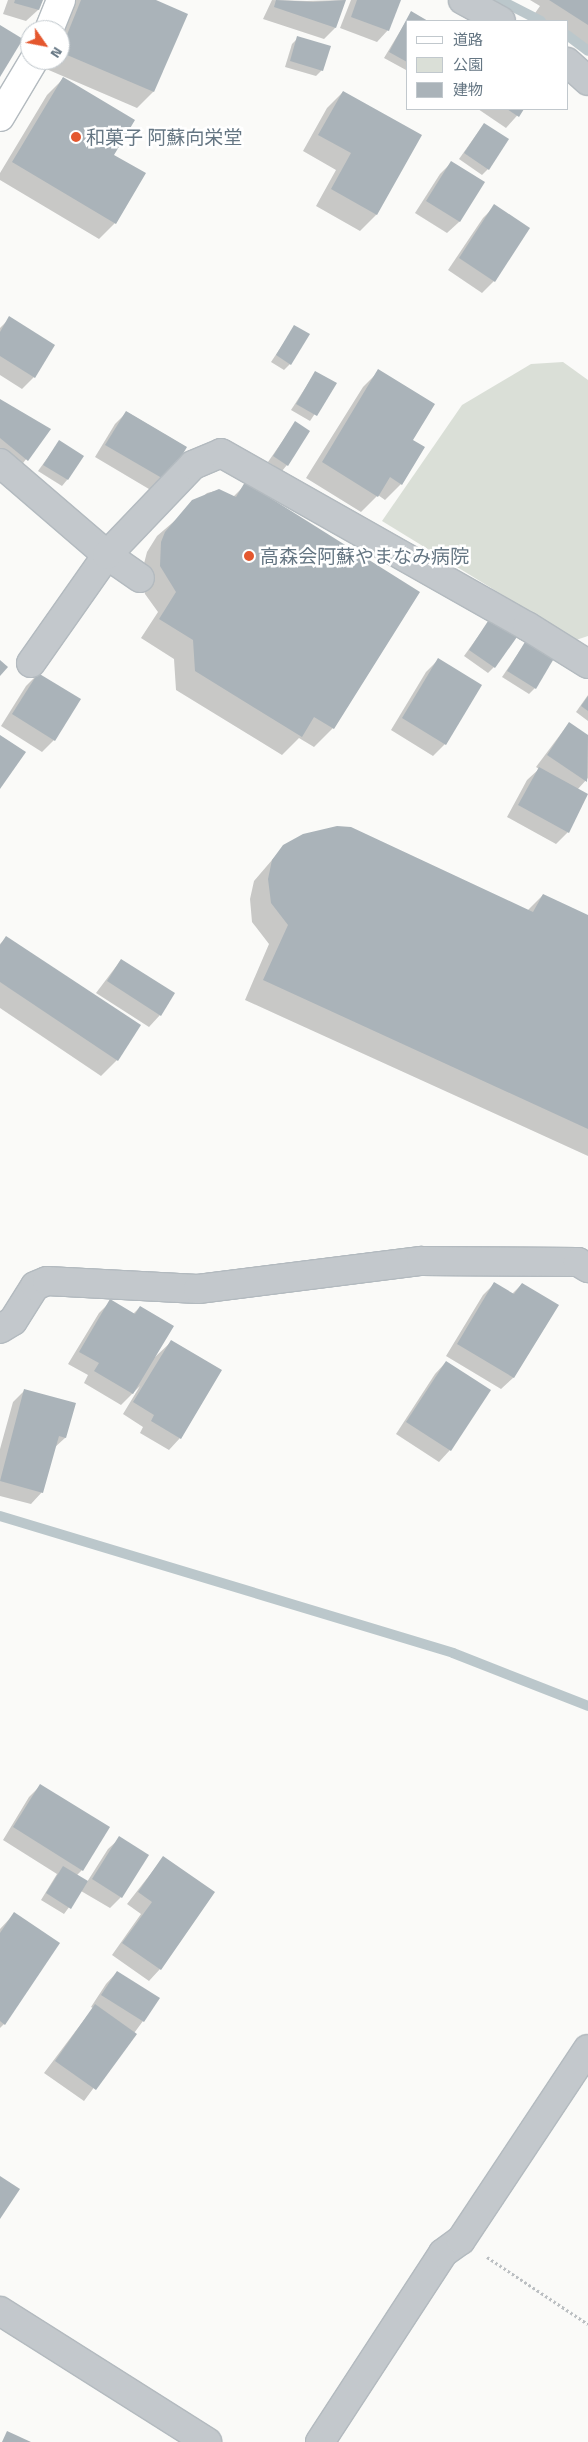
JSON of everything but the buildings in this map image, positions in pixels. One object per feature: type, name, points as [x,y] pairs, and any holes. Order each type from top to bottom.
[{"type":"main road","points":[[54,20],[61,0]]},
{"type":"main road","points":[[0,117],[28,70]]},
{"type":"street","points":[[463,0],[499,20]]},
{"type":"street","points":[[568,63],[588,81]]},
{"type":"street","points":[[31,663],[107,555],[193,465],[221,453],[527,626],[588,664]]},
{"type":"street","points":[[0,463],[107,555],[140,578]]},
{"type":"street","points":[[0,1329],[13,1321],[35,1286],[47,1281],[198,1289],[421,1261],[585,1258]]},
{"type":"street","points":[[320,2442],[443,2253],[461,2240],[588,2049]]},
{"type":"street","points":[[0,2311],[206,2442]]},
{"type":"path","points":[[461,2240],[588,2324]]},
{"type":"green space","points":[[563,362],[588,380],[588,636],[576,640],[382,521],[462,405],[531,364]]},
{"type":"waterway","points":[[500,0],[539,20]]},
{"type":"waterway","points":[[568,36],[588,51]]},
{"type":"waterway","points":[[0,1516],[453,1653],[588,1706]]},
{"type":"place","name":"和菓子 阿蘇向栄堂","points":[[76,137]]},
{"type":"place","name":"高森会阿蘇やまなみ病院","points":[[249,556]]}]
